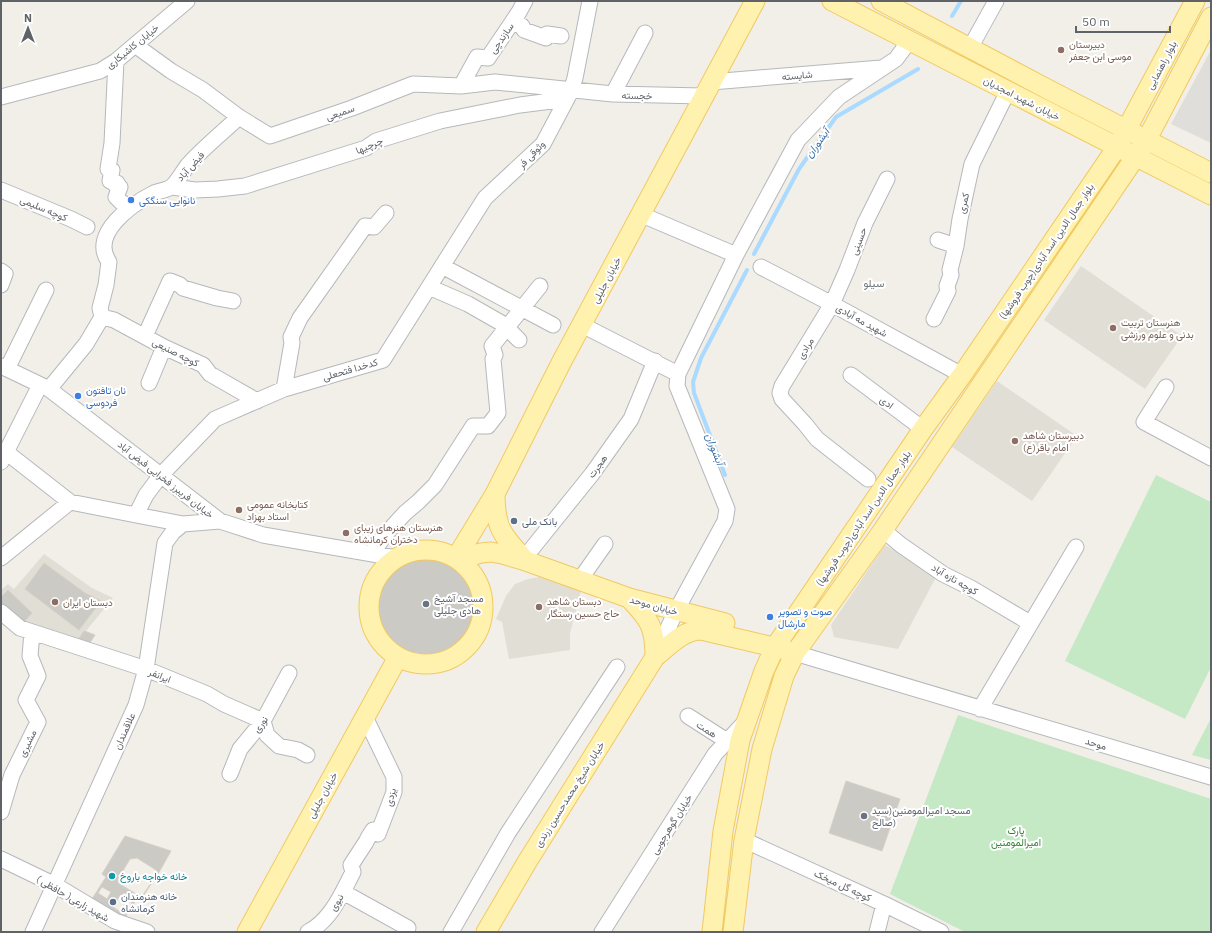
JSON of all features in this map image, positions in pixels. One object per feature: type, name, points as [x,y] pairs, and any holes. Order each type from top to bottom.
[{"type":"main road","name":"خیابان جلیلی","points":[[458,559],[495,494],[640,214],[755,1]]},
{"type":"main road","name":"خیابان شهید امجدیان","points":[[832,1],[1211,195]]},
{"type":"main road","name":"خیابان شهید امجدیان","points":[[882,1],[1211,173]]},
{"type":"main road","name":"بلوار راهنمایی","points":[[1117,147],[1196,1]]},
{"type":"main road","points":[[1147,140],[1211,17]]},
{"type":"main road","name":"بلوار جمال الدین اسد آبادی(چوب فروشها)","points":[[733,932],[744,840],[762,748],[784,676],[798,648],[883,530],[1147,140]]},
{"type":"main road","name":"بلوار جمال الدین اسد آبادی(چوب فروشها)","points":[[712,932],[723,831],[740,740],[764,671],[778,642],[1117,147]]},
{"type":"main road","points":[[495,494],[495,511],[503,533],[526,561]]},
{"type":"main road","points":[[428,549],[444,552],[458,559],[475,575],[482,591],[484,608],[481,624],[474,640],[462,652],[448,660],[431,664],[414,663],[398,657],[384,647],[374,633],[369,617],[369,600],[373,583],[383,569],[396,558],[411,551],[428,549]]},
{"type":"main road","name":"خیابان موحد","points":[[458,559],[490,552],[526,561],[629,598],[778,642]]},
{"type":"main road","points":[[629,598],[646,616],[652,629],[655,641],[655,657]]},
{"type":"main road","name":"خیابان شیخ محمدحسین زرندی","points":[[486,932],[526,862],[655,657],[685,633],[693,630],[778,642]]},
{"type":"main road","points":[[778,642],[798,648]]},
{"type":"main road","name":"خیابان جلیلی","points":[[247,932],[398,657]]},
{"type":"street","name":"خیابان کاشیکاری","points":[[1,96],[100,71],[116,61],[187,1]]},
{"type":"street","name":"سازندچی","points":[[461,86],[477,57],[488,58],[525,1]]},
{"type":"street","name":"وثوقی فر","points":[[442,266],[485,198],[543,144],[569,95],[575,78],[590,1]]},
{"type":"street","points":[[970,48],[996,1]]},
{"type":"street","points":[[512,23],[522,26],[524,30],[546,38],[552,32]]},
{"type":"street","points":[[613,94],[645,33]]},
{"type":"street","points":[[655,657],[676,611],[725,521],[727,510],[677,386],[678,374],[736,255],[798,140],[839,97],[896,59],[910,40]]},
{"type":"street","name":"سمیعی","points":[[135,45],[171,71],[203,90],[239,117],[270,136],[352,108],[413,84],[461,86],[495,82],[569,95]]},
{"type":"street","points":[[116,61],[112,143],[108,169],[112,170],[110,181],[117,183],[116,186],[120,187],[116,197],[130,207]]},
{"type":"street","name":"شایسته","points":[[707,89],[883,68]]},
{"type":"street","name":"خجسته","points":[[569,95],[707,89]]},
{"type":"street","name":"کمری","points":[[934,318],[948,291],[947,286],[951,274],[950,270],[972,164],[1008,91]]},
{"type":"street","name":"چرچیها","points":[[172,187],[195,190],[246,186],[366,148],[376,140],[440,121],[569,95]]},
{"type":"street","name":"فیض آباد","points":[[108,318],[100,308],[106,284],[109,262],[104,256],[103,244],[108,231],[130,207],[155,193],[172,187],[189,164],[239,117]]},
{"type":"street","name":"حسینی","points":[[832,304],[865,223],[887,179]]},
{"type":"street","name":"کوچه سلیمی","points":[[1,190],[87,227]]},
{"type":"street","points":[[284,389],[292,343],[291,337],[300,318],[365,226],[374,227],[386,213]]},
{"type":"street","points":[[640,214],[736,255]]},
{"type":"street","points":[[938,240],[956,246]]},
{"type":"street","points":[[442,266],[553,325]]},
{"type":"street","name":"کدخدا فتحعلی","points":[[136,516],[146,495],[161,475],[215,419],[284,389],[383,360],[442,266]]},
{"type":"street","name":"شهید مه آبادی","points":[[761,268],[832,304],[962,375]]},
{"type":"street","points":[[1,271],[6,274],[1,285]]},
{"type":"street","points":[[145,336],[170,281],[180,285],[183,288],[233,301]]},
{"type":"street","points":[[372,554],[394,524],[435,485],[473,426],[488,426],[504,415],[493,359],[495,355],[492,346],[540,286]]},
{"type":"street","points":[[429,287],[468,304],[503,324],[519,340]]},
{"type":"street","points":[[4,368],[46,290]]},
{"type":"street","name":"مرادی","points":[[832,304],[782,386],[780,392],[782,399],[817,439],[868,479]]},
{"type":"street","points":[[108,318],[86,344],[44,387],[4,457],[70,502],[183,524],[220,521]]},
{"type":"street","name":"کوچه صنیعی","points":[[108,318],[203,365],[210,374],[257,401]]},
{"type":"street","points":[[582,325],[678,374]]},
{"type":"street","points":[[149,383],[164,347]]},
{"type":"street","name":"هجرت","points":[[526,561],[530,551],[592,474],[631,419],[655,362]]},
{"type":"street","name":"خیابان فریبرز فخرایی فیض آباد","points":[[4,368],[44,387],[220,521],[263,535],[396,558]]},
{"type":"street","name":"ادی","points":[[851,375],[923,429]]},
{"type":"street","points":[[1166,387],[1144,422],[1211,458]]},
{"type":"street","points":[[1,558],[70,502]]},
{"type":"street","name":"علاقمندان","points":[[34,932],[136,705],[146,669],[165,543],[173,532],[183,524]]},
{"type":"street","name":"کوچه تازه آباد","points":[[883,530],[901,545],[943,574],[972,588],[1030,623]]},
{"type":"street","points":[[579,580],[605,544]]},
{"type":"street","points":[[980,708],[1076,547]]},
{"type":"street","name":"ایرانفر","points":[[1,612],[20,628],[146,669],[207,694],[224,704],[263,721]]},
{"type":"street","name":"مشیری","points":[[1,812],[6,772],[38,722],[26,700],[38,676],[30,656],[32,632]]},
{"type":"street","name":"موحد","points":[[798,648],[980,708],[1211,777]]},
{"type":"street","points":[[452,932],[508,833],[617,667]]},
{"type":"street","name":"نوری","points":[[230,774],[240,749],[263,721],[289,673]]},
{"type":"street","name":"همت","points":[[688,716],[727,741]]},
{"type":"street","name":"یزدی","points":[[351,865],[373,830],[378,834],[394,792],[394,777],[365,717]]},
{"type":"street","points":[[263,721],[268,735],[279,746],[298,750],[307,755]]},
{"type":"street","name":"خیابان گوهرجویی","points":[[602,932],[715,754],[746,721]]},
{"type":"street","name":"کوچه گل میخک","points":[[744,840],[884,904],[941,932]]},
{"type":"street","name":"شهید زارعی( حافظی )","points":[[1,859],[55,885],[115,921],[147,932]]},
{"type":"street","name":"نبوی","points":[[308,932],[321,924],[335,907],[353,872],[351,865]]},
{"type":"street","points":[[343,892],[408,928]]},
{"type":"street","points":[[877,932],[884,904]]},
{"type":"shaded area","points":[[1211,50],[1211,143],[1171,124]]},
{"type":"shaded area","name":"هنرستان تربیت بدنی و علوم ورزشی","points":[[1081,266],[1182,336],[1145,389],[1044,320]]},
{"type":"shaded area","name":"دبیرستان شاهد امام باقر(ع)","points":[[997,381],[1077,436],[1032,501],[952,447]]},
{"type":"shaded area","points":[[885,545],[930,570],[935,579],[898,649],[834,637],[831,625]]},
{"type":"shaded area","name":"دبستان ایران","points":[[44,554],[92,588],[113,598],[86,631],[95,635],[89,644],[19,621],[1,606],[1,590],[8,584],[14,589]]},
{"type":"shaded area","name":"دبستان شاهد حاج حسین رستگار","points":[[540,577],[581,591],[570,633],[570,650],[509,659],[502,622],[496,619],[506,596],[515,584],[528,579]]},
{"type":"green space","points":[[1156,475],[1211,502],[1211,667],[1185,719],[1065,661]]},
{"type":"green space","name":"پارک امیرالمومنین","points":[[958,715],[1211,799],[1211,932],[965,932],[890,894]]},
{"type":"green space","points":[[1211,718],[1211,760],[1192,755]]},
{"type":"building","name":"مسجد آشیخ هادی جلیلی","points":[[426,559],[444,563],[453,567],[460,573],[466,580],[470,589],[474,607],[470,625],[466,634],[460,641],[453,647],[444,651],[426,655],[408,651],[399,647],[392,641],[386,634],[382,625],[378,607],[382,589],[386,580],[392,573],[399,567],[408,563]]},
{"type":"building","points":[[44,563],[85,593],[101,601],[79,630],[25,589]]},
{"type":"building","points":[[8,590],[32,613],[24,622],[1,606],[1,597]]},
{"type":"building","points":[[84,631],[95,635],[89,644],[78,640]]},
{"type":"building","name":"مسجد امیرالمومنین(سید صالح)","points":[[846,781],[900,799],[882,851],[829,833]]},
{"type":"building","name":"خانه خواجه باروخ","points":[[125,836],[171,851],[158,874],[143,896],[138,897],[126,916],[117,916],[92,899],[106,877],[102,874]],"holes":[[[137,858],[156,870],[157,874],[143,895],[138,895],[118,883],[118,879],[130,859]],[[102,887],[111,892],[107,899],[98,893]],[[120,895],[132,903],[125,915],[113,907]]]},
{"type":"waterway","name":"آبشوران","points":[[952,16],[961,1]]},
{"type":"waterway","name":"آبشوران","points":[[754,254],[799,169],[836,117],[918,69]]},
{"type":"waterway","name":"آبشوران","points":[[725,475],[694,393],[693,382],[701,358],[747,270]]},
{"type":"place","name":"دبیرستان موسی ابن جعفر","points":[[1061,50]]},
{"type":"place","name":"نانوایی سنگکی","points":[[131,200]]},
{"type":"place","name":"هنرستان تربیت بدنی و علوم ورزشی","points":[[1113,328]]},
{"type":"place","name":"نان تافتون فردوسی","points":[[78,396]]},
{"type":"place","name":"دبیرستان شاهد امام باقر(ع)","points":[[1015,441]]},
{"type":"place","name":"کتابخانه عمومی استاد بهزاد","points":[[239,510]]},
{"type":"place","name":"بانک ملی","points":[[514,521]]},
{"type":"place","name":"هنرستان هنرهای زیبای دختران کرمانشاه","points":[[346,533]]},
{"type":"place","name":"دبستان ایران","points":[[55,602]]},
{"type":"place","name":"مسجد آشیخ هادی جلیلی","points":[[426,604]]},
{"type":"place","name":"دبستان شاهد حاج حسین رستگار","points":[[539,607]]},
{"type":"place","name":"صوت و تصویر مارشال","points":[[770,617]]},
{"type":"place","name":"مسجد امیرالمومنین(سید صالح)","points":[[864,816]]},
{"type":"place","name":"خانه خواجه باروخ","points":[[112,876]]},
{"type":"place","name":"خانه هنرمندان کرمانشاه","points":[[113,902]]},
{"type":"district","name":"سیلو","points":[[874,283]]}]
